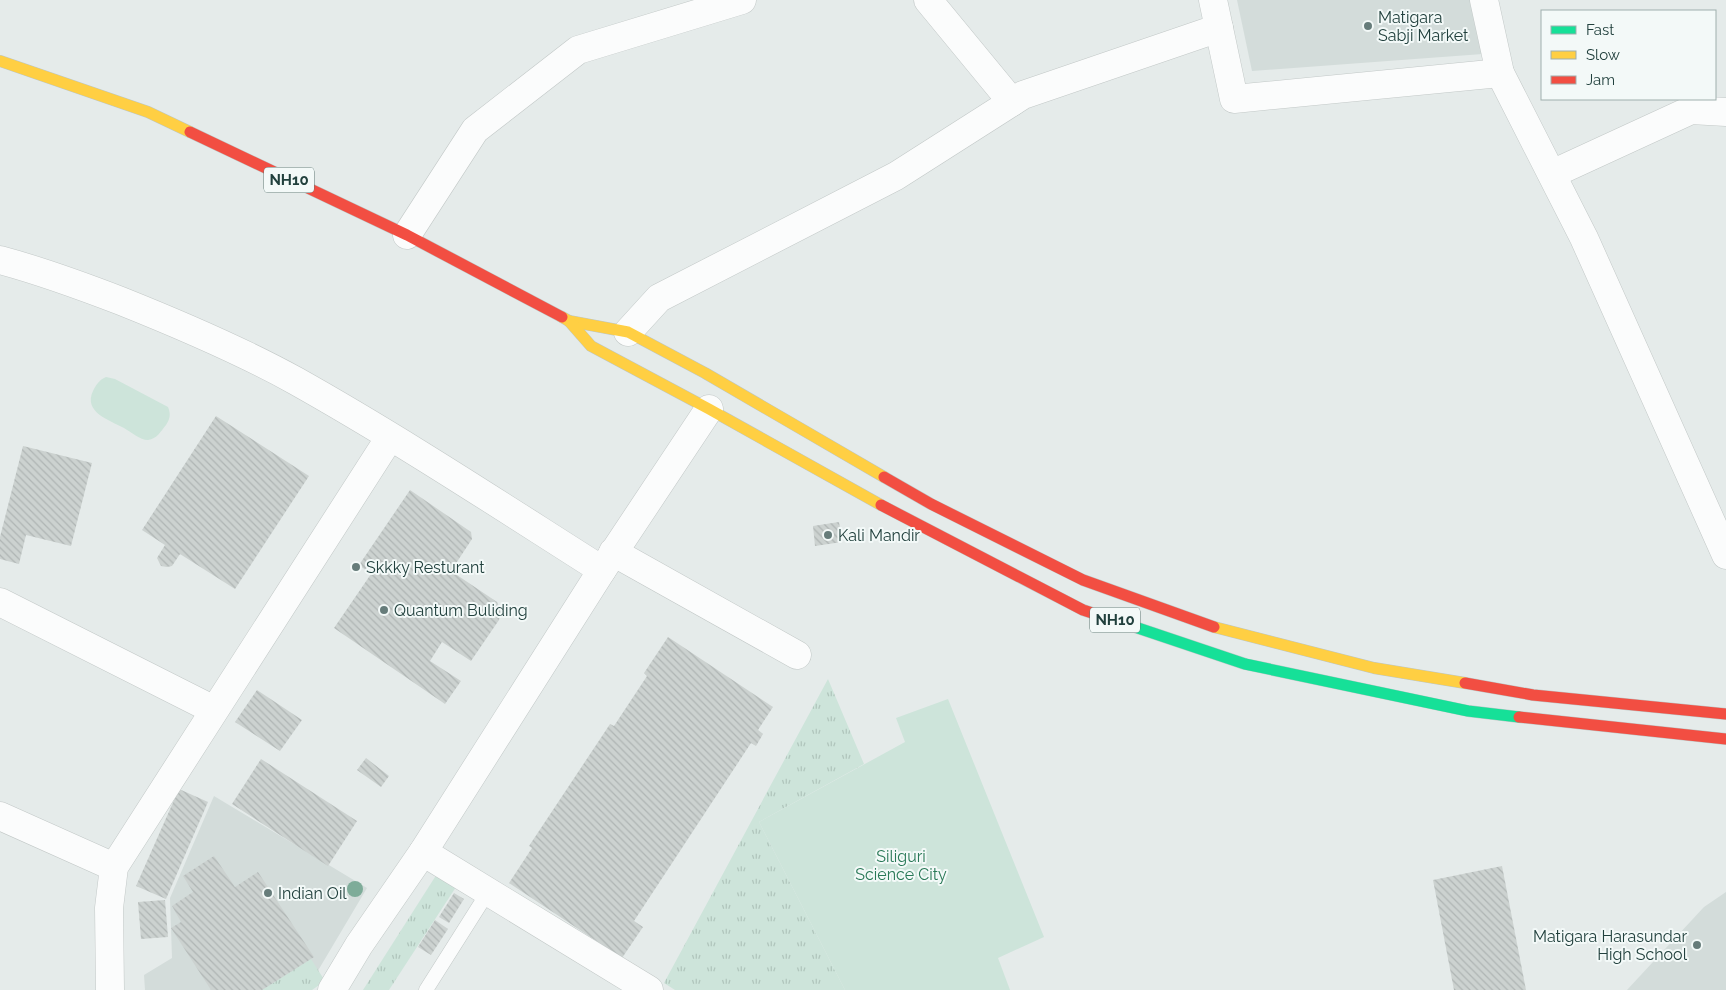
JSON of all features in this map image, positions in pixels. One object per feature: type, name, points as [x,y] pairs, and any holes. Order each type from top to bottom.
[{"type":"highway","name":"NH10","points":[[0,61],[148,112],[407,235],[569,321],[591,346],[893,512],[1083,610],[1245,664],[1468,711],[1726,739]]},
{"type":"highway","points":[[569,321],[628,332],[705,373],[931,504],[1083,580],[1222,630],[1374,668],[1533,695],[1726,714]]},
{"type":"street","points":[[407,235],[475,130],[578,50],[742,0]]},
{"type":"street","points":[[928,0],[1012,102]]},
{"type":"street","points":[[1213,0],[1234,99],[1500,73]]},
{"type":"street","points":[[1484,0],[1500,73],[1584,238],[1726,555]]},
{"type":"street","points":[[628,332],[659,298],[896,176],[1023,95],[1219,28]]},
{"type":"street","points":[[1552,174],[1691,110],[1726,112]]},
{"type":"street","points":[[0,260],[82,286],[155,314],[226,345],[295,381],[608,561],[797,655]]},
{"type":"street","points":[[332,990],[359,945],[423,852],[608,561],[708,409]]},
{"type":"street","points":[[110,990],[109,908],[114,867],[390,437]]},
{"type":"street","points":[[0,602],[214,710]]},
{"type":"street","points":[[0,816],[114,867]]},
{"type":"street","points":[[423,852],[649,990]]},
{"type":"lane","points":[[426,990],[488,892]]},
{"type":"shaded area","name":"Matigara Sabji Market","points":[[1237,0],[1492,0],[1496,53],[1252,71]]},
{"type":"shaded area","name":"Indian Oil","points":[[214,796],[367,888],[316,974],[297,990],[145,990],[144,975],[172,958],[170,898]]},
{"type":"shaded area","name":"Matigara Harasundar High School","points":[[1726,892],[1726,990],[1627,990],[1704,907]]},
{"type":"green space","points":[[106,377],[115,379],[168,407],[170,414],[168,421],[156,436],[148,440],[142,439],[94,410],[91,398],[93,391],[98,383]]},
{"type":"green space","points":[[828,679],[864,764],[759,822],[845,990],[675,990],[664,983]]},
{"type":"green space","name":"Siliguri Science City","points":[[948,699],[1044,937],[998,958],[1010,990],[845,990],[759,822],[905,742],[896,718]]},
{"type":"green space","points":[[438,876],[456,887],[389,990],[363,990],[435,877]]},
{"type":"green space","points":[[311,959],[325,981],[312,990],[262,990]]},
{"type":"building","points":[[216,416],[309,476],[235,589],[180,554],[172,566],[161,566],[157,558],[165,545],[142,530]]},
{"type":"building","points":[[23,446],[92,463],[71,546],[26,535],[19,564],[0,559],[0,537]]},
{"type":"building","points":[[410,490],[471,532],[472,539],[451,571],[497,602],[501,611],[499,620],[471,661],[442,642],[430,661],[461,681],[445,704],[334,628],[371,574],[359,565]]},
{"type":"building","points":[[839,522],[842,542],[815,546],[813,526]]},
{"type":"building","points":[[668,637],[773,707],[758,730],[763,734],[756,746],[751,743],[634,921],[643,927],[622,958],[509,883],[532,848],[529,846],[610,724],[614,726],[647,676],[644,673]]},
{"type":"building","points":[[257,690],[302,720],[280,751],[235,722]]},
{"type":"building","points":[[366,758],[389,776],[381,787],[357,770]]},
{"type":"building","points":[[261,759],[357,821],[328,866],[232,804]]},
{"type":"building","points":[[179,789],[208,802],[166,899],[136,886]]},
{"type":"building","points":[[214,856],[235,887],[258,872],[314,957],[262,990],[211,990],[171,928],[181,922],[172,906],[193,892],[183,876]]},
{"type":"building","points":[[1502,866],[1526,990],[1454,990],[1433,880]]},
{"type":"building","points":[[454,893],[464,899],[449,923],[439,917]]},
{"type":"building","points":[[165,900],[168,937],[141,939],[138,902]]},
{"type":"building","points":[[435,920],[448,929],[431,955],[418,947]]},
{"type":"traffic: fast","points":[[1126,624],[1245,664],[1468,711],[1519,717]]},
{"type":"traffic: slow","points":[[0,61],[148,112],[190,132]]},
{"type":"traffic: slow","points":[[562,317],[569,321],[628,332],[705,373],[884,477]]},
{"type":"traffic: slow","points":[[569,321],[591,346],[881,505]]},
{"type":"traffic: slow","points":[[1214,627],[1374,668],[1465,683]]},
{"type":"traffic: jam","points":[[190,132],[407,235],[562,317]]},
{"type":"traffic: jam","points":[[884,477],[931,504],[1083,580],[1214,627]]},
{"type":"traffic: jam","points":[[881,505],[1083,610],[1126,624]]},
{"type":"traffic: jam","points":[[1465,683],[1533,695],[1726,714]]},
{"type":"traffic: jam","points":[[1519,717],[1726,739]]},
{"type":"place","name":"Matigara Sabji Market","points":[[1368,26]]},
{"type":"place","name":"Kali Mandir","points":[[828,535]]},
{"type":"place","name":"Skkky Resturant","points":[[356,567]]},
{"type":"place","name":"Quantum Buliding","points":[[384,610]]},
{"type":"place","name":"Indian Oil","points":[[268,893]]},
{"type":"place","name":"Matigara Harasundar High School","points":[[1697,945]]}]
